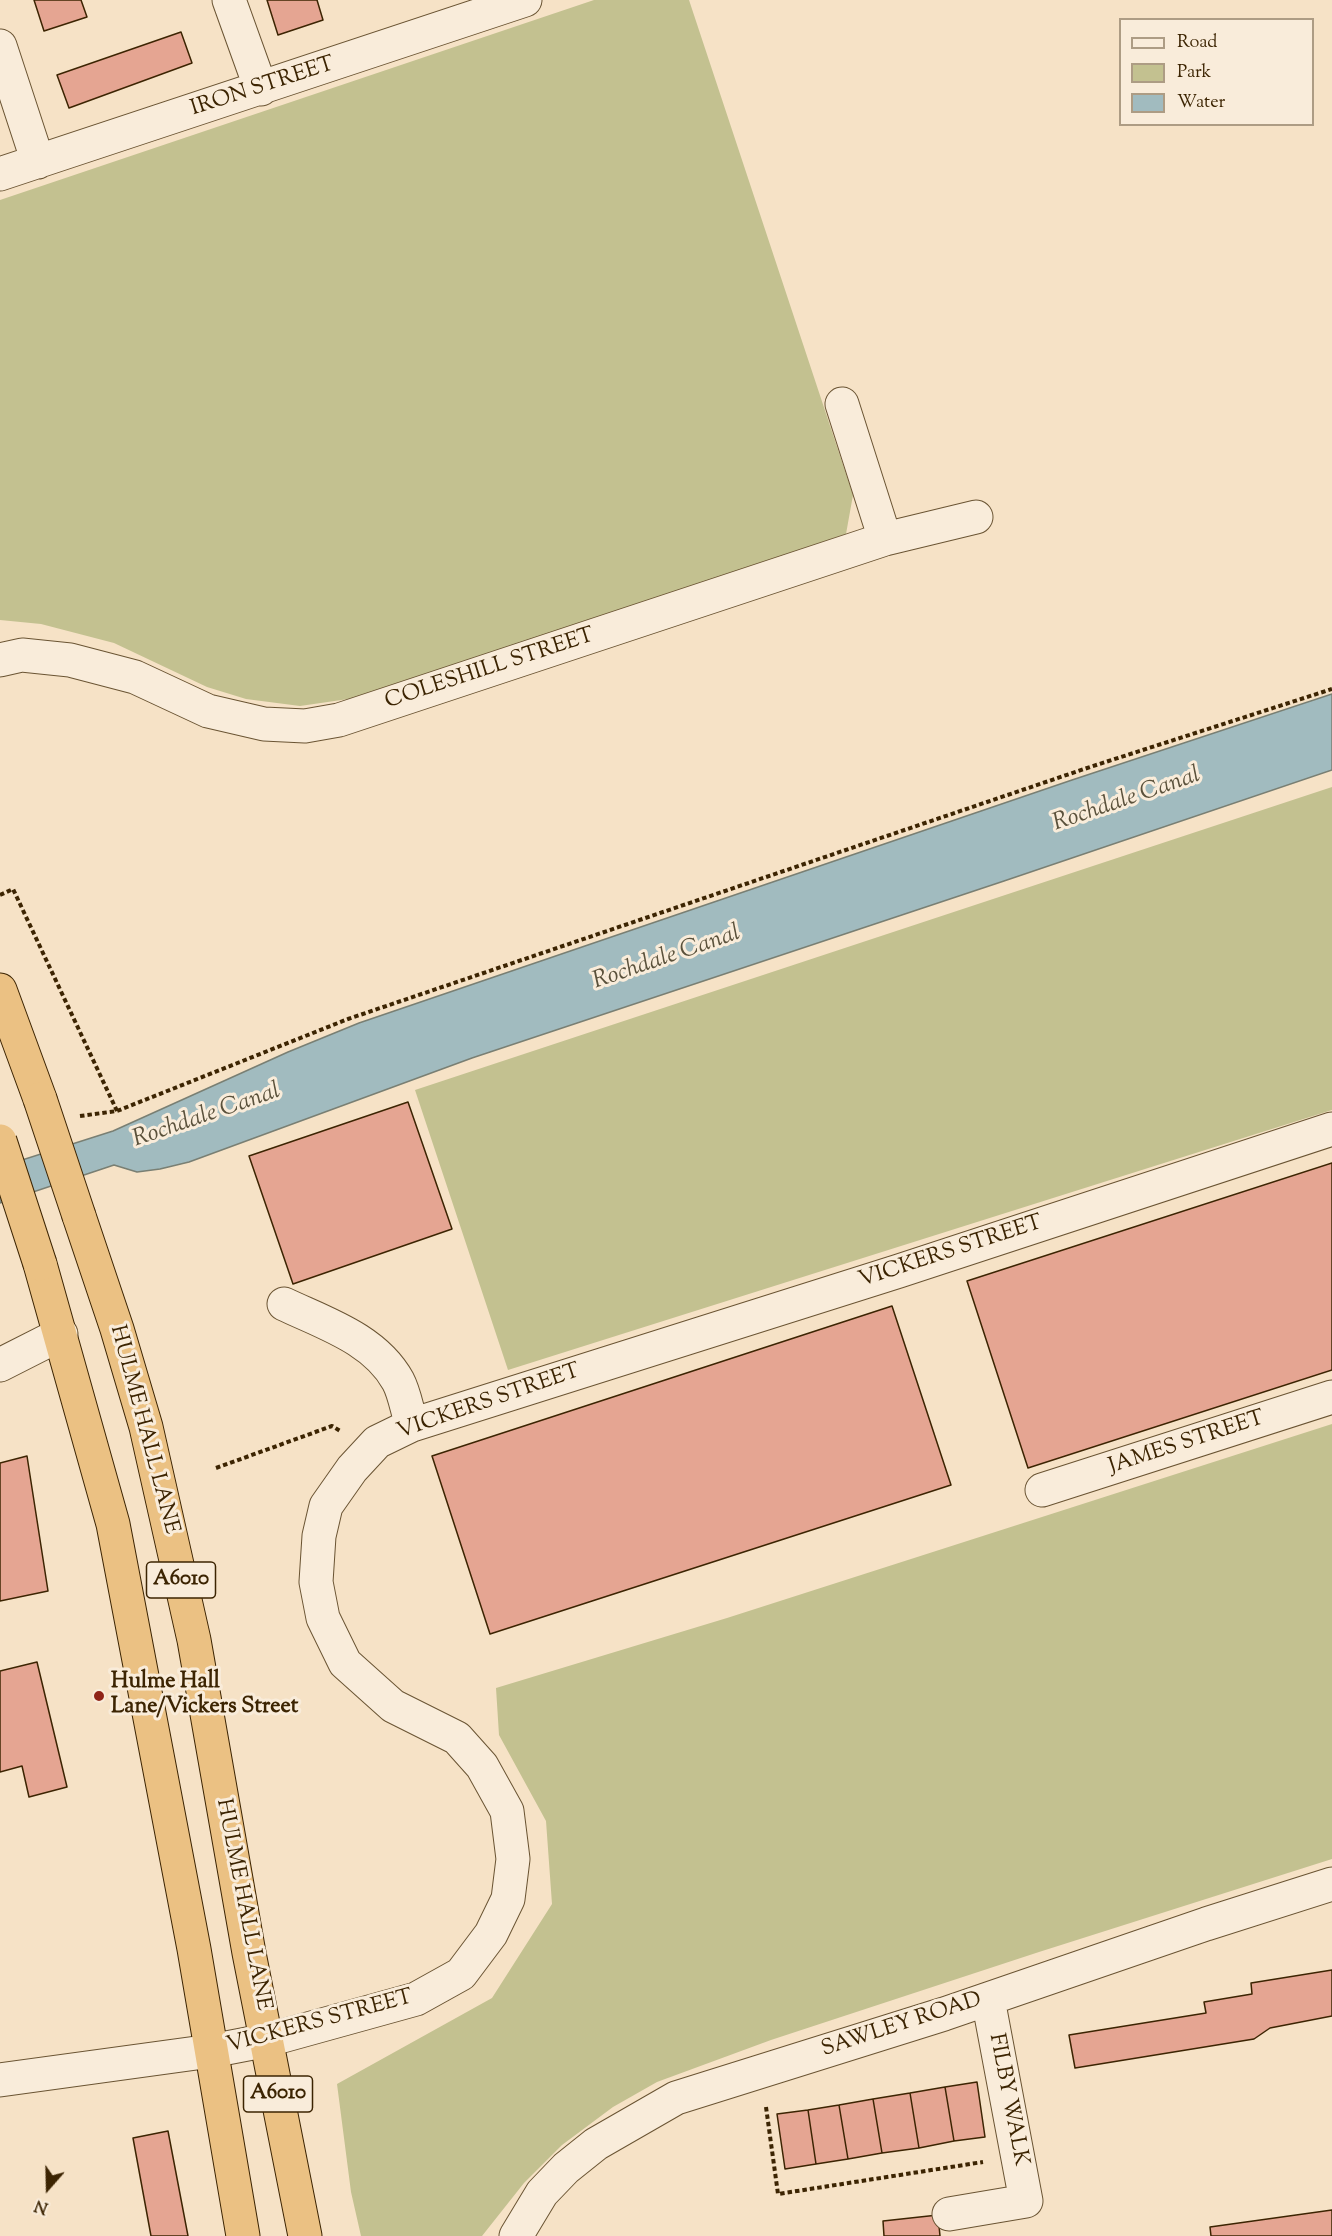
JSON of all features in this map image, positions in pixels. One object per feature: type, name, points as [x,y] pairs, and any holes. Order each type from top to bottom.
[{"type":"highway","name":"HULME HALL LANE","points":[[0,990],[40,1099],[117,1329],[146,1427],[194,1640],[249,1953],[305,2236]]},
{"type":"highway","name":"A6010","points":[[0,1141],[61,1334],[115,1535],[168,1809],[243,2236]]},
{"type":"street","points":[[229,0],[261,89]]},
{"type":"street","name":"IRON STREET","points":[[0,174],[261,89],[505,3]]},
{"type":"street","points":[[0,46],[38,162]]},
{"type":"street","points":[[842,404],[885,539]]},
{"type":"street","name":"COLESHILL STREET","points":[[0,660],[22,655],[70,660],[135,677],[208,711],[264,724],[305,726],[339,720],[885,539],[976,517]]},
{"type":"street","name":"VICKERS STREET","points":[[0,2080],[211,2051],[268,2040],[416,1999],[461,1974],[491,1934],[508,1899],[513,1859],[507,1811],[483,1766],[457,1738],[393,1706],[345,1662],[322,1618],[316,1582],[320,1536],[327,1506],[352,1469],[377,1442],[412,1425],[899,1271],[1332,1129]]},
{"type":"street","points":[[284,1304],[356,1338],[386,1361],[399,1383],[412,1425]]},
{"type":"street","points":[[0,1365],[61,1334]]},
{"type":"street","name":"JAMES STREET","points":[[1042,1490],[1332,1397]]},
{"type":"street","name":"SAWLEY ROAD","points":[[516,2236],[542,2193],[566,2168],[596,2144],[676,2097],[988,1999],[1206,1924],[1332,1884]]},
{"type":"street","name":"FILBY WALK","points":[[988,1999],[1012,2204]]},
{"type":"street","points":[[949,2214],[1012,2204]]},
{"type":"path","points":[[80,1116],[117,1111],[348,1019],[1090,767],[1332,689]]},
{"type":"path","points":[[0,895],[13,890],[117,1111]]},
{"type":"path","points":[[216,1468],[332,1426],[370,1449]]},
{"type":"path","points":[[759,2072],[778,2194],[988,2161],[1012,2204]]},
{"type":"green space","points":[[594,0],[689,0],[853,495],[846,534],[369,696],[300,706],[246,699],[207,687],[114,643],[41,624],[0,620],[0,200]]},
{"type":"green space","points":[[1332,787],[1332,1110],[508,1370],[415,1090]]},
{"type":"green space","points":[[1332,1424],[1332,1859],[771,2040],[657,2082],[613,2107],[562,2145],[524,2183],[482,2236],[361,2236],[351,2192],[337,2084],[492,1998],[552,1904],[546,1821],[499,1735],[496,1688],[727,1618]]},
{"type":"water","name":"Rochdale Canal","points":[[1332,694],[1332,770],[472,1058],[189,1162],[137,1172],[114,1165],[0,1203],[0,1167],[113,1131],[288,1052],[359,1023],[1072,780]]},
{"type":"building","points":[[34,0],[81,0],[87,17],[44,31]]},
{"type":"building","points":[[267,0],[317,0],[323,20],[278,35]]},
{"type":"building","points":[[181,32],[192,63],[69,108],[57,75]]},
{"type":"building","points":[[408,1102],[452,1229],[293,1284],[249,1156]]},
{"type":"building","points":[[1332,1163],[1332,1370],[1028,1468],[967,1281]]},
{"type":"building","points":[[892,1306],[951,1485],[490,1634],[432,1456]]},
{"type":"building","points":[[27,1456],[48,1591],[0,1601],[0,1463]]},
{"type":"building","points":[[37,1662],[67,1787],[29,1797],[22,1766],[0,1772],[0,1671]]},
{"type":"building","points":[[1332,1970],[1332,2016],[1270,2028],[1254,2039],[1075,2068],[1069,2035],[1206,2013],[1204,2002],[1252,1994],[1251,1983]]},
{"type":"building","points":[[977,2082],[985,2137],[954,2141],[945,2087]]},
{"type":"building","points":[[945,2087],[954,2141],[919,2148],[910,2093]]},
{"type":"building","points":[[910,2093],[919,2148],[882,2153],[873,2099]]},
{"type":"building","points":[[873,2099],[882,2153],[848,2159],[839,2105]]},
{"type":"building","points":[[839,2105],[848,2159],[816,2164],[808,2110]]},
{"type":"building","points":[[808,2110],[816,2164],[785,2169],[777,2114]]},
{"type":"building","points":[[168,2131],[188,2236],[151,2236],[133,2138]]},
{"type":"building","points":[[1332,2210],[1332,2236],[1211,2236],[1210,2227]]},
{"type":"building","points":[[938,2215],[940,2236],[884,2236],[883,2221]]},
{"type":"place","name":"Hulme Hall Lane/Vickers Street","points":[[99,1696]]}]
